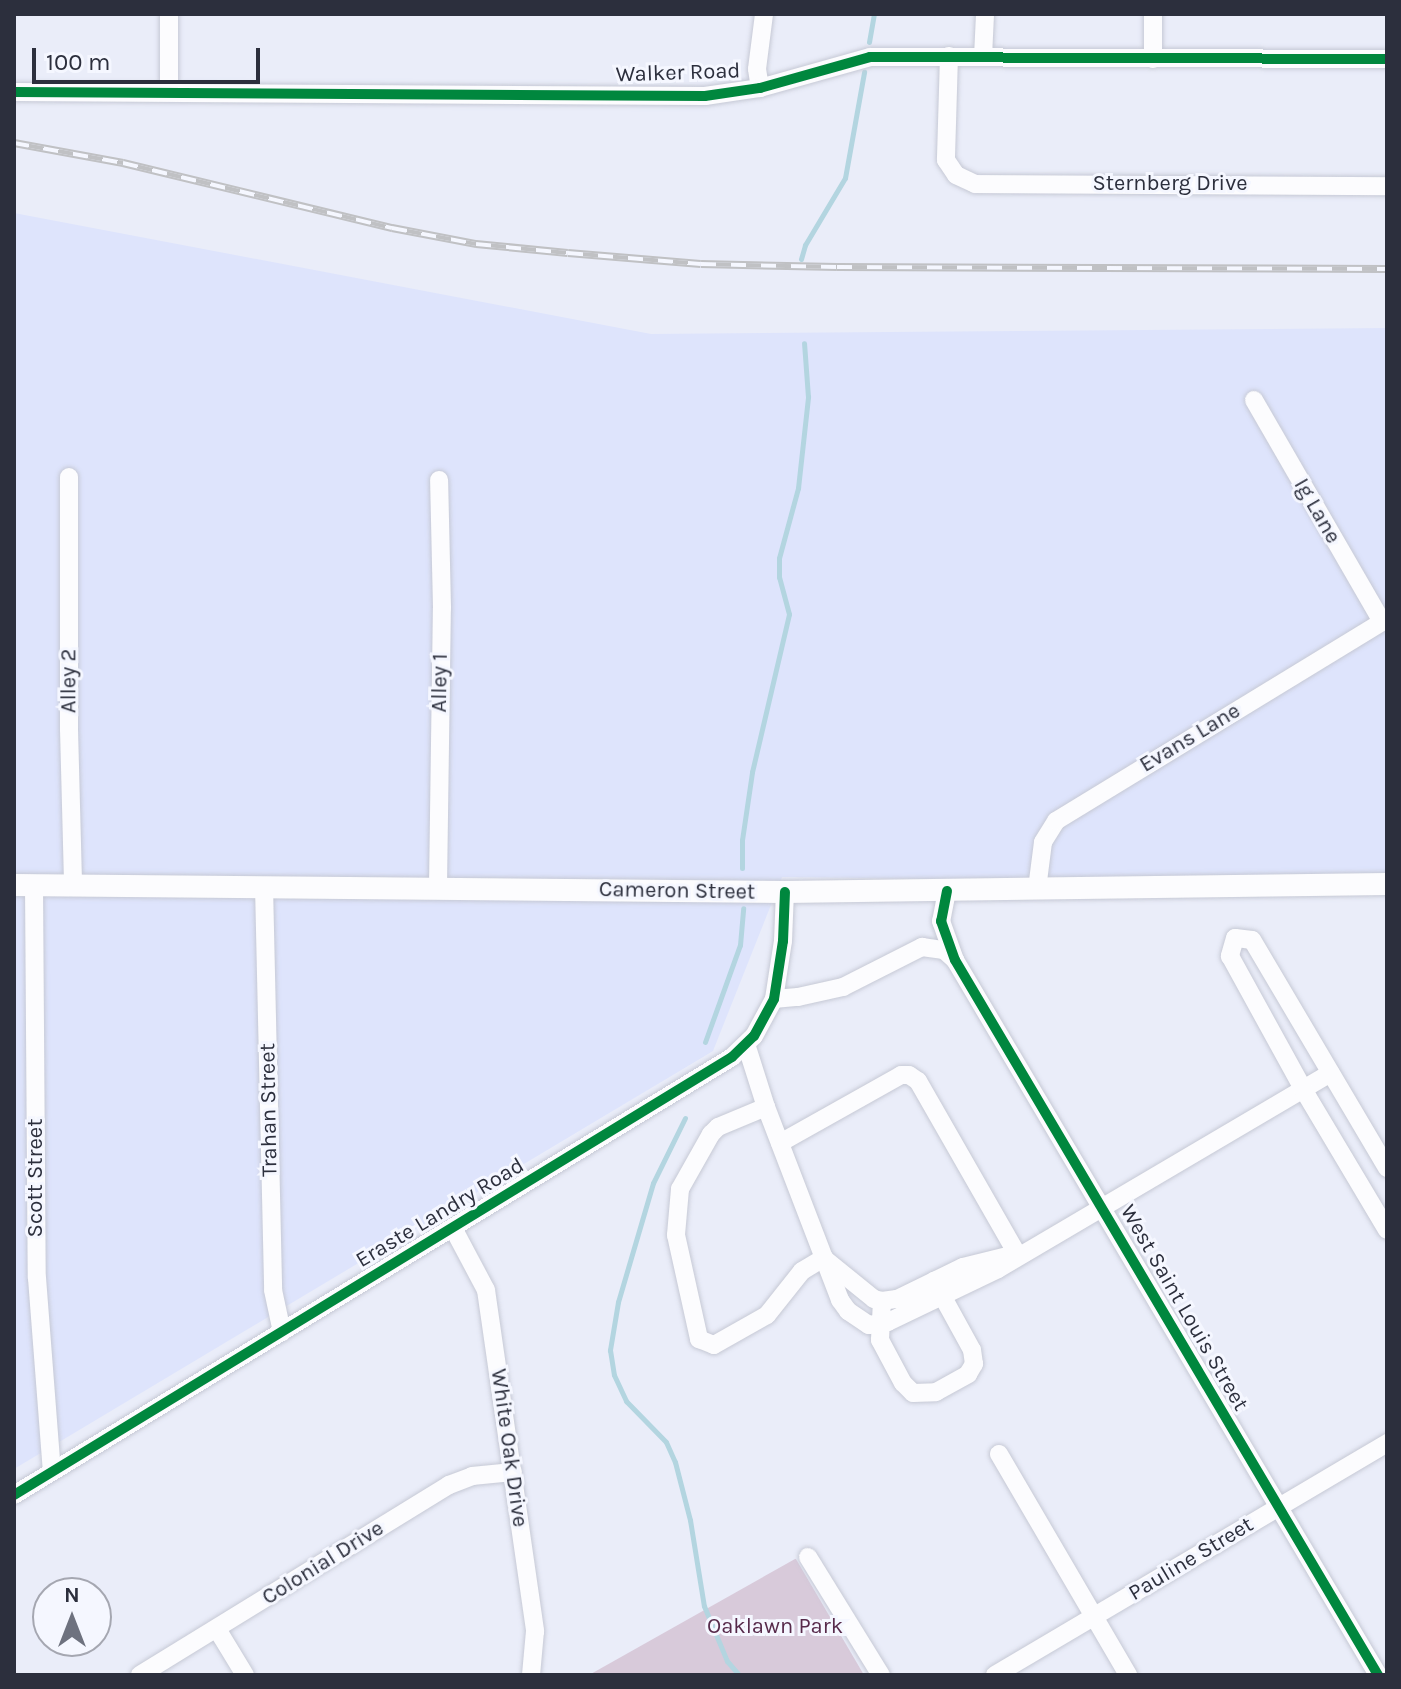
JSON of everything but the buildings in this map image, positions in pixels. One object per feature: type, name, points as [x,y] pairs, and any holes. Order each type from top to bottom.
[{"type":"main road","name":"Cameron Street","points":[[24,885],[785,892],[1387,884]]},
{"type":"street","points":[[169,14],[169,92]]},
{"type":"street","points":[[760,88],[757,69],[764,14]]},
{"type":"street","points":[[983,57],[985,14]]},
{"type":"street","points":[[1153,14],[1153,59]]},
{"type":"street","name":"Sternberg Drive","points":[[949,56],[945,153],[948,166],[956,175],[975,184],[1387,186]]},
{"type":"street","name":"Walker Road","points":[[14,92],[705,96],[760,88],[870,57],[1387,59]]},
{"type":"street","name":"Ig Lane","points":[[1254,400],[1384,620]]},
{"type":"street","name":"Alley 2","points":[[69,477],[69,729],[73,885]]},
{"type":"street","name":"Alley 1","points":[[438,887],[442,608],[439,480]]},
{"type":"street","name":"Evans Lane","points":[[1037,889],[1043,842],[1056,821],[1384,620]]},
{"type":"street","name":"Scott Street","points":[[24,885],[37,1278],[52,1471]]},
{"type":"street","name":"Trahan Street","points":[[264,886],[273,1300],[282,1332]]},
{"type":"street","points":[[947,891],[941,921],[955,960]]},
{"type":"street","name":"Eraste Landry Road","points":[[14,1495],[706,1074],[746,1044],[763,1023],[774,999],[783,941],[785,892]]},
{"type":"street","points":[[1387,1168],[1252,940],[1235,938],[1230,956],[1303,1089],[1387,1230]]},
{"type":"street","points":[[774,999],[843,987],[922,947],[944,950],[955,960]]},
{"type":"street","name":"West Saint Louis Street","points":[[955,960],[1378,1675]]},
{"type":"street","points":[[746,1044],[766,1107],[840,1300],[848,1311],[861,1322],[879,1325],[938,1289]]},
{"type":"street","points":[[824,1258],[874,1299],[882,1301],[938,1289],[998,1269],[1017,1254],[1102,1208],[1331,1073]]},
{"type":"street","points":[[780,1143],[901,1075],[909,1075],[918,1081],[1017,1254]]},
{"type":"street","points":[[766,1107],[718,1127],[680,1189],[676,1235],[699,1339],[714,1345],[767,1315],[802,1271],[824,1258]]},
{"type":"street","name":"White Oak Drive","points":[[453,1228],[486,1290],[535,1631],[531,1675]]},
{"type":"street","points":[[882,1301],[879,1325],[882,1347],[903,1383],[913,1393],[936,1392],[968,1374],[974,1364],[972,1350],[938,1289]]},
{"type":"street","name":"Pauline Street","points":[[995,1675],[1387,1443]]},
{"type":"street","points":[[999,1454],[1128,1675]]},
{"type":"street","name":"Colonial Drive","points":[[140,1675],[449,1485],[472,1476],[513,1472]]},
{"type":"street","points":[[808,1557],[881,1675]]},
{"type":"street","points":[[217,1629],[245,1675]]},
{"type":"shaded area","points":[[14,213],[651,334],[1387,328],[1387,885],[782,877],[713,1051],[14,1469]]},
{"type":"green space","name":"Oaklawn Park","points":[[795,1559],[864,1675],[589,1675]]},
{"type":"waterway","points":[[869,42],[874,14]]},
{"type":"waterway","points":[[801,259],[805,245],[845,178],[864,72]]},
{"type":"waterway","points":[[742,868],[742,840],[752,772],[789,614],[779,577],[779,558],[798,488],[808,397],[804,343]]},
{"type":"waterway","points":[[705,1042],[740,945],[743,908]]},
{"type":"waterway","points":[[685,1118],[653,1183],[618,1302],[610,1350],[614,1375],[626,1401],[666,1442],[675,1462],[690,1520],[704,1606],[727,1661],[739,1675]]},
{"type":"railway","points":[[14,143],[123,163],[392,228],[476,244],[568,253],[701,264],[837,267],[1387,269]]},
{"type":"cycle path","points":[[14,92],[705,96],[760,88],[870,57],[1387,59]]},
{"type":"cycle path","points":[[947,891],[941,921],[955,960],[1378,1675]]},
{"type":"cycle path","points":[[14,1495],[732,1057],[754,1036],[774,999],[783,941],[785,892]]}]
